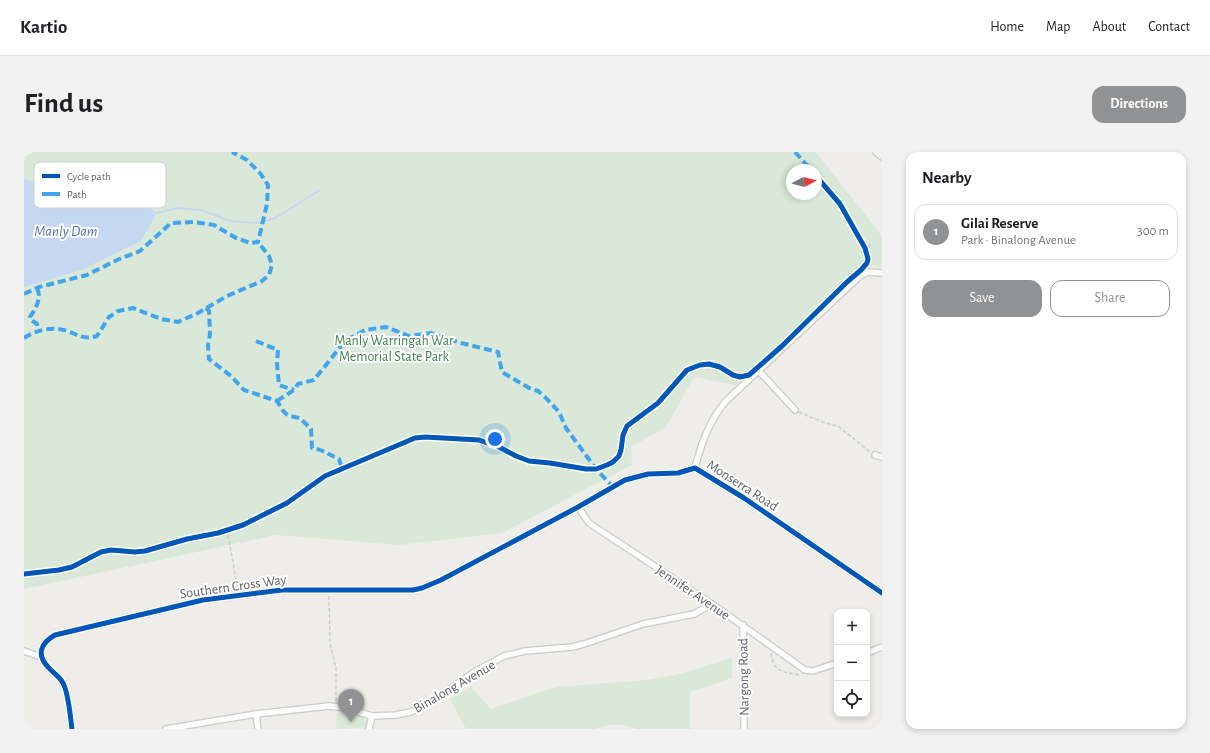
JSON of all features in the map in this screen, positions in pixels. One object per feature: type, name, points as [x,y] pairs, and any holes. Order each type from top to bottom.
[{"type":"street","points":[[876,152],[882,157]]},
{"type":"street","points":[[695,468],[700,447],[717,412],[726,401],[860,276],[868,272],[882,273]]},
{"type":"street","points":[[758,370],[795,410]]},
{"type":"street","points":[[875,455],[882,457]]},
{"type":"street","name":"Monserra Road","points":[[578,507],[625,480],[648,474],[678,473],[695,468],[744,498],[882,593]]},
{"type":"street","name":"Southern Cross Way","points":[[42,656],[42,648],[48,639],[55,635],[203,600],[282,590],[413,590],[422,588],[441,580],[578,507]]},
{"type":"street","name":"Jennifer Avenue","points":[[578,507],[590,523],[743,625],[805,670],[813,671],[834,664]]},
{"type":"street","name":"Binalong Avenue","points":[[166,729],[256,714],[330,706],[346,708],[372,716],[396,715],[411,712],[423,707],[476,671],[504,656],[524,651],[572,647],[584,644],[643,624],[694,614],[712,604]]},
{"type":"street","name":"Nargong Road","points":[[743,625],[744,729]]},
{"type":"street","points":[[870,651],[882,647]]},
{"type":"street","points":[[24,651],[42,656],[48,667],[57,675],[63,684],[72,729]]},
{"type":"street","points":[[256,714],[258,729]]},
{"type":"street","points":[[369,729],[372,716]]},
{"type":"path","points":[[868,259],[867,253],[870,244]]},
{"type":"path","points":[[795,410],[822,422],[838,426],[875,455]]},
{"type":"path","points":[[227,529],[238,595]]},
{"type":"path","points":[[328,590],[330,643],[336,668],[336,707]]},
{"type":"path","points":[[771,651],[773,662],[777,669],[784,672],[801,675]]},
{"type":"green space","name":"Manly Warringah War Memorial State Park","points":[[24,152],[816,152],[882,236],[882,266],[869,265],[854,272],[736,385],[694,377],[666,427],[631,447],[632,465],[502,533],[399,545],[276,535],[24,589]]},
{"type":"green space","points":[[732,658],[732,678],[690,692],[690,729],[636,729],[626,725],[615,724],[594,729],[466,729],[450,699],[470,686],[491,709],[556,687],[646,680],[676,675]]},
{"type":"green space","points":[[337,713],[363,717],[366,724],[365,728],[336,729]]},
{"type":"water","name":"Manly Dam","points":[[24,178],[34,182],[34,208],[149,208],[157,213],[141,241],[81,270],[24,287]]},
{"type":"waterway","points":[[157,213],[177,208],[201,210],[230,221],[258,223],[275,218],[320,190]]},
{"type":"marked path","points":[[24,294],[39,287],[87,275],[117,260],[140,251],[171,223],[194,222],[214,225],[236,238],[250,243],[258,242],[267,204],[268,185],[260,173],[247,160],[232,152]]},
{"type":"marked path","points":[[795,152],[806,164]]},
{"type":"marked path","points":[[24,338],[39,331],[50,329],[67,331],[85,337],[97,336],[109,317],[118,311],[133,308],[161,319],[178,322],[198,313],[227,296],[262,281],[269,275],[272,265],[269,256],[258,242]]},
{"type":"marked path","points":[[37,288],[39,299],[30,319],[37,324],[38,331]]},
{"type":"marked path","points":[[206,308],[209,311],[209,359],[231,376],[244,390],[277,401],[286,414],[300,418],[311,429],[312,448],[339,459],[342,469]]},
{"type":"marked path","points":[[277,401],[294,390],[298,384],[314,380],[345,341],[365,330],[386,327],[409,336],[431,333],[461,343],[498,352],[502,372],[529,388],[538,391],[547,399],[559,412],[566,428],[596,469],[613,487]]},
{"type":"marked path","points":[[256,341],[278,350],[277,364],[279,385],[294,390]]},
{"type":"cycle path","points":[[24,574],[72,567],[101,552],[111,550],[135,552],[145,551],[187,539],[218,533],[243,525],[287,503],[325,476],[415,438],[425,437],[479,440],[499,447],[529,461],[586,469],[596,469],[607,465],[619,456],[623,435],[627,426],[658,403],[687,370],[700,365],[709,364],[720,367],[733,375],[740,377],[749,375],[782,346],[867,263],[868,259],[865,248],[840,204],[822,183]]},
{"type":"cycle path","points":[[72,729],[67,693],[63,683],[44,662],[41,653],[43,645],[55,635],[203,600],[282,590],[413,590],[422,588],[441,580],[578,507],[625,480],[648,474],[678,473],[695,468],[744,498],[882,593]]},
{"type":"place","name":"Gilai Reserve","points":[[351,722]]}]
